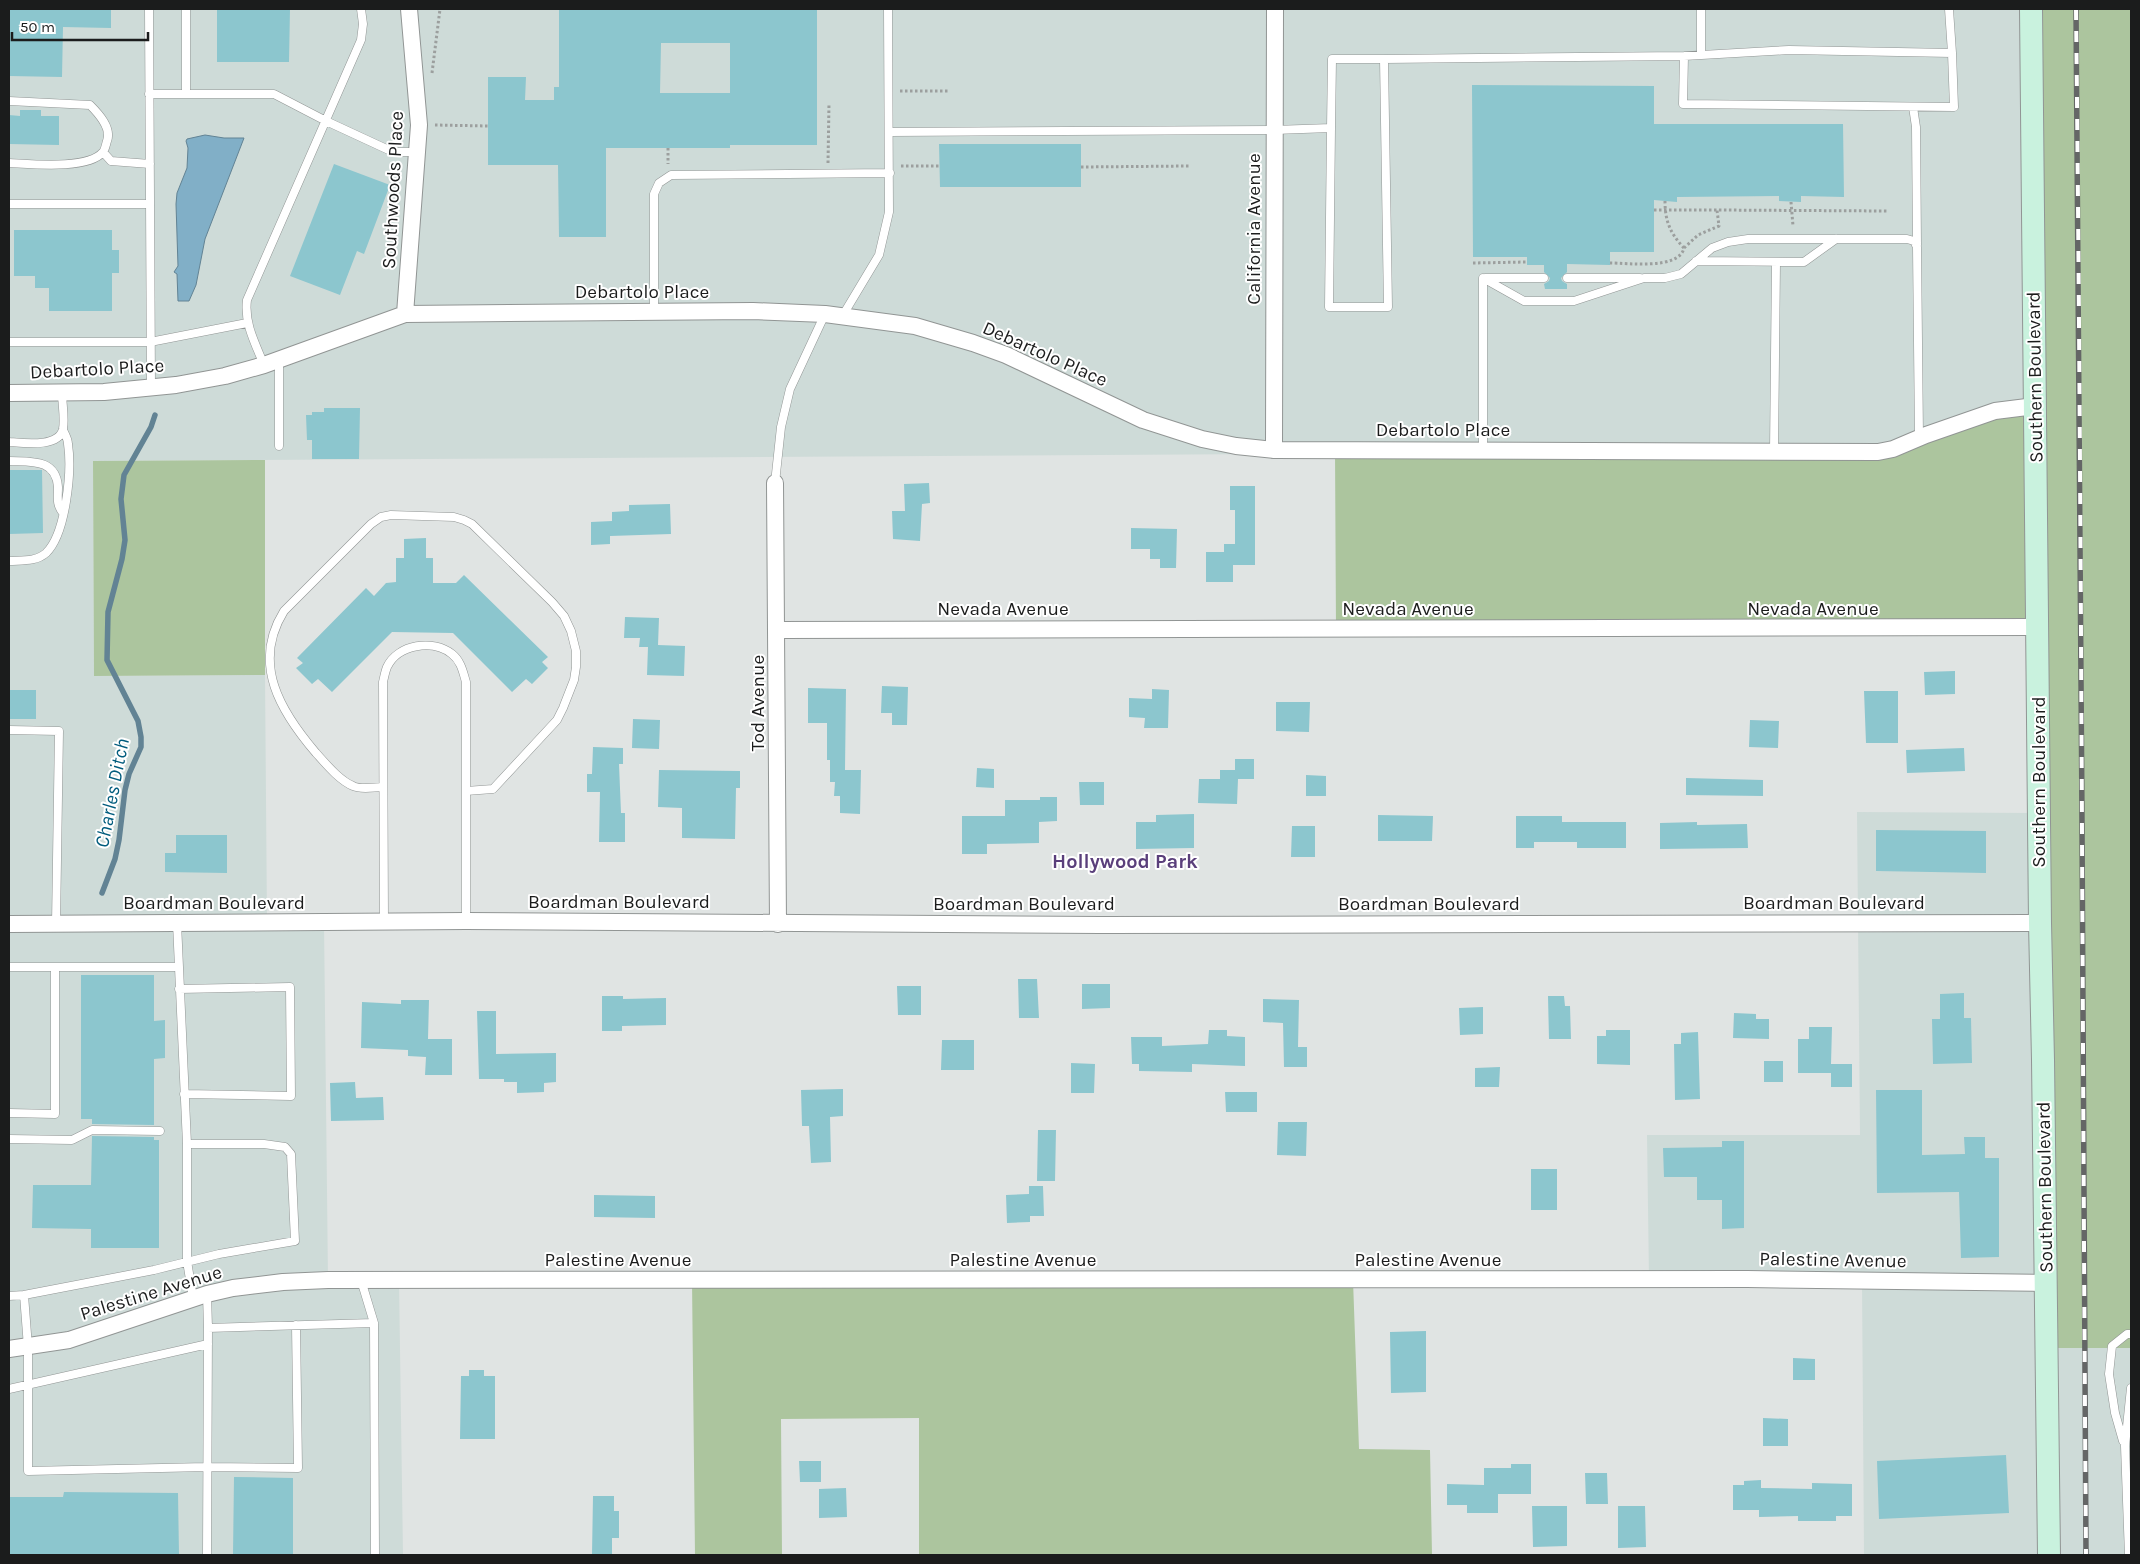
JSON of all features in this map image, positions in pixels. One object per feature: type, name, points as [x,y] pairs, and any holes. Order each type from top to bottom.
[{"type":"street","name":"Southwoods Place","points":[[405,314],[419,123],[409,9]]},
{"type":"street","name":"California Avenue","points":[[1274,9],[1274,450]]},
{"type":"street","name":"Southern Boulevard","points":[[2031,9],[2040,923],[2049,1555]]},
{"type":"street","name":"Debartolo Place","points":[[9,393],[104,392],[151,388],[224,376],[271,362],[405,314],[753,311],[843,315],[915,326],[1006,355],[1143,420],[1202,439],[1236,446],[1274,450],[1878,452],[1894,449],[1919,437],[1995,410],[2035,406]]},
{"type":"street","name":"Tod Avenue","points":[[775,483],[778,630],[778,924]]},
{"type":"street","name":"Nevada Avenue","points":[[778,630],[2038,627]]},
{"type":"street","name":"Boardman Boulevard","points":[[9,924],[384,921],[778,924],[2040,923]]},
{"type":"street","name":"Palestine Avenue","points":[[9,1349],[69,1340],[200,1296],[233,1288],[283,1282],[361,1280],[1747,1279],[2046,1283]]},
{"type":"lane","points":[[149,9],[151,388]]},
{"type":"lane","points":[[186,9],[186,94]]},
{"type":"lane","points":[[279,446],[271,362],[248,323],[245,314],[247,300],[361,40],[363,24],[361,9]]},
{"type":"lane","points":[[843,315],[878,255],[889,212],[888,9]]},
{"type":"lane","points":[[1700,9],[1701,54]]},
{"type":"lane","points":[[1684,56],[1683,104],[1954,107],[1949,9]]},
{"type":"lane","points":[[1384,59],[1388,307],[1329,307],[1332,59],[1684,56],[1789,50],[1952,53]]},
{"type":"lane","points":[[150,94],[274,94],[393,152],[418,152]]},
{"type":"lane","points":[[9,101],[90,105],[102,117],[108,137],[103,152],[88,162],[9,164]]},
{"type":"lane","points":[[1913,107],[1916,127],[1919,437]]},
{"type":"lane","points":[[889,132],[1331,128]]},
{"type":"lane","points":[[103,152],[111,161],[150,164]]},
{"type":"lane","points":[[654,313],[654,194],[659,183],[671,175],[890,173]]},
{"type":"lane","points":[[9,204],[150,204]]},
{"type":"lane","points":[[1567,278],[1665,278],[1681,274],[1712,248],[1748,239],[1907,239],[1914,241],[1916,247]]},
{"type":"lane","points":[[1696,261],[1804,262],[1837,239]]},
{"type":"lane","points":[[1774,451],[1776,262]]},
{"type":"lane","points":[[1483,278],[1524,301],[1574,301],[1644,278]]},
{"type":"lane","points":[[1483,278],[1544,278]]},
{"type":"lane","points":[[1483,278],[1484,451]]},
{"type":"lane","points":[[775,483],[780,427],[790,389],[825,314]]},
{"type":"lane","points":[[9,342],[150,342],[248,323]]},
{"type":"lane","points":[[9,560],[30,560],[45,554],[57,539],[63,513],[67,505],[68,444],[63,430],[62,392]]},
{"type":"lane","points":[[9,442],[45,443],[58,437],[63,430]]},
{"type":"lane","points":[[9,462],[39,462],[49,466],[55,473],[58,485],[57,505],[63,513]]},
{"type":"lane","points":[[383,787],[355,787],[350,785],[326,764],[300,734],[274,689],[270,653],[272,638],[276,624],[284,612],[371,524],[391,515],[454,517],[472,524],[552,602],[567,624],[576,651],[574,680],[557,720],[493,789],[466,791]]},
{"type":"lane","points":[[384,921],[383,682],[387,666],[397,654],[412,647],[423,645],[438,647],[453,654],[461,665],[466,682],[466,921]]},
{"type":"lane","points":[[9,730],[59,730],[56,924]]},
{"type":"lane","points":[[177,923],[186,1144],[188,1261],[208,1328],[207,1555]]},
{"type":"lane","points":[[9,967],[178,967]]},
{"type":"lane","points":[[9,1113],[55,1114],[55,967]]},
{"type":"lane","points":[[180,989],[290,987],[291,1096],[184,1094]]},
{"type":"lane","points":[[9,1140],[72,1140],[92,1130],[160,1131]]},
{"type":"lane","points":[[9,1296],[24,1295],[154,1270],[188,1261],[295,1241],[291,1154],[284,1147],[264,1144],[186,1144]]},
{"type":"lane","points":[[361,1280],[374,1323],[375,1555]]},
{"type":"lane","points":[[24,1295],[29,1384],[28,1471],[206,1467],[298,1468],[296,1325]]},
{"type":"lane","points":[[208,1328],[374,1323]]},
{"type":"lane","points":[[2125,1446],[2115,1414],[2109,1374],[2112,1346],[2127,1334],[2131,1334]]},
{"type":"lane","points":[[9,1389],[208,1344]]},
{"type":"lane","points":[[2129,1555],[2125,1446],[2131,1388]]},
{"type":"path","points":[[432,75],[440,9]]},
{"type":"path","points":[[889,91],[950,91]]},
{"type":"path","points":[[828,164],[829,103]]},
{"type":"path","points":[[436,118],[436,134]]},
{"type":"path","points":[[441,125],[488,126]]},
{"type":"path","points":[[1081,167],[1189,166]]},
{"type":"path","points":[[1666,201],[1670,232],[1684,248]]},
{"type":"path","points":[[1791,202],[1793,227]]},
{"type":"path","points":[[1654,210],[1887,211]]},
{"type":"path","points":[[1610,263],[1670,262],[1683,253],[1684,248],[1704,231],[1720,226],[1717,210]]},
{"type":"path","points":[[1473,263],[1527,262]]},
{"type":"shaded area","points":[[9,9],[2031,9],[2035,406],[1893,449],[93,461],[94,676],[265,675],[267,922],[324,922],[328,1280],[399,1280],[403,1555],[9,1555]]},
{"type":"shaded area","points":[[1857,812],[2039,813],[2047,1348],[2131,1348],[2131,1555],[1864,1555],[1862,1281],[1649,1279],[1647,1135],[1860,1135]]},
{"type":"green space","points":[[2031,9],[2131,9],[2131,1348],[2047,1348],[2038,627],[1336,629],[1335,450],[1878,452],[2035,406]]},
{"type":"green space","points":[[265,460],[265,675],[94,676],[93,461]]},
{"type":"green space","points":[[692,1280],[1353,1280],[1359,1449],[1430,1450],[1432,1555],[919,1555],[919,1418],[781,1419],[782,1555],[695,1555]]},
{"type":"water","points":[[205,135],[224,138],[244,138],[205,239],[196,285],[189,301],[178,301],[177,274],[174,272],[178,266],[177,193],[187,168],[188,148],[186,141],[187,139]]},
{"type":"building","points":[[9,9],[111,9],[111,28],[63,27],[62,77],[9,76]]},
{"type":"building","points":[[217,9],[290,9],[289,62],[217,62]]},
{"type":"building","points":[[559,9],[817,9],[817,145],[730,145],[730,148],[606,148],[606,237],[559,237],[558,165],[488,165],[488,77],[526,77],[525,100],[554,100],[554,87],[559,87]],"holes":[[[661,43],[730,43],[730,93],[660,93]]]},
{"type":"building","points":[[1472,85],[1654,86],[1654,124],[1843,124],[1844,197],[1801,196],[1801,202],[1779,201],[1779,196],[1677,197],[1677,202],[1654,200],[1654,252],[1610,252],[1610,265],[1567,264],[1567,272],[1561,278],[1567,284],[1567,289],[1545,289],[1544,284],[1550,278],[1544,272],[1544,265],[1527,265],[1527,257],[1473,257]]},
{"type":"building","points":[[20,110],[41,110],[41,116],[59,116],[59,145],[9,144],[9,115],[20,116]]},
{"type":"building","points":[[939,144],[1081,144],[1081,187],[940,187]]},
{"type":"building","points":[[334,164],[390,185],[364,254],[357,251],[340,295],[290,276]]},
{"type":"building","points":[[14,230],[112,230],[112,250],[119,250],[119,273],[112,273],[112,311],[49,311],[49,288],[35,288],[35,276],[14,276]]},
{"type":"building","points":[[324,408],[360,408],[359,459],[312,459],[312,440],[307,440],[306,415],[312,415],[312,412],[324,412]]},
{"type":"building","points":[[9,470],[42,470],[43,533],[9,534]]},
{"type":"building","points":[[929,483],[930,503],[922,504],[920,541],[893,539],[892,511],[905,511],[904,484]]},
{"type":"building","points":[[1230,486],[1255,486],[1255,565],[1233,565],[1233,582],[1206,582],[1206,552],[1224,552],[1224,544],[1235,544],[1235,510],[1230,510]]},
{"type":"building","points":[[670,504],[671,534],[610,536],[610,544],[591,545],[591,522],[612,521],[612,512],[629,511],[629,505]]},
{"type":"building","points":[[1131,528],[1177,529],[1176,568],[1160,568],[1160,559],[1150,559],[1150,549],[1131,549]]},
{"type":"building","points":[[426,538],[426,558],[433,558],[433,583],[456,583],[464,575],[548,657],[542,662],[548,668],[532,684],[526,679],[512,692],[453,633],[392,632],[332,692],[318,679],[312,684],[296,668],[303,663],[297,658],[366,588],[374,596],[386,583],[396,582],[396,558],[404,558],[404,539]]},
{"type":"building","points":[[625,617],[659,618],[658,645],[685,646],[684,676],[647,675],[648,647],[639,647],[640,638],[624,638]]},
{"type":"building","points":[[1955,671],[1955,694],[1925,695],[1924,672]]},
{"type":"building","points":[[882,686],[908,687],[907,725],[892,725],[892,713],[881,713]]},
{"type":"building","points":[[808,688],[846,689],[845,770],[861,770],[860,814],[840,813],[840,796],[834,796],[835,782],[830,782],[830,760],[827,760],[827,723],[808,723]]},
{"type":"building","points":[[1152,689],[1169,690],[1168,728],[1144,728],[1145,718],[1129,717],[1129,698],[1152,699]]},
{"type":"building","points":[[9,690],[36,690],[36,719],[9,719]]},
{"type":"building","points":[[1864,691],[1898,691],[1898,743],[1866,743]]},
{"type":"building","points":[[1276,702],[1310,702],[1309,732],[1276,731]]},
{"type":"building","points":[[633,719],[660,720],[659,749],[632,748]]},
{"type":"building","points":[[1750,720],[1779,721],[1778,748],[1749,747]]},
{"type":"building","points":[[593,747],[623,748],[623,764],[619,764],[621,813],[625,813],[625,842],[599,842],[600,792],[587,792],[587,774],[592,774]]},
{"type":"building","points":[[1964,748],[1965,771],[1907,773],[1906,750]]},
{"type":"building","points":[[1235,759],[1254,759],[1254,779],[1238,779],[1237,804],[1198,803],[1199,779],[1220,779],[1220,770],[1235,770]]},
{"type":"building","points":[[977,768],[994,769],[994,788],[976,787]]},
{"type":"building","points":[[659,770],[740,771],[740,788],[736,788],[735,839],[682,838],[682,808],[658,807]]},
{"type":"building","points":[[1306,775],[1326,776],[1326,796],[1306,796]]},
{"type":"building","points":[[1686,778],[1763,780],[1763,796],[1686,795]]},
{"type":"building","points":[[1079,782],[1104,782],[1104,805],[1080,805]]},
{"type":"building","points":[[1040,797],[1057,797],[1057,821],[1039,822],[1039,843],[987,844],[987,854],[962,854],[962,816],[1005,816],[1005,800],[1040,800]]},
{"type":"building","points":[[1194,814],[1194,848],[1136,849],[1136,822],[1156,822],[1156,815]]},
{"type":"building","points":[[1378,815],[1433,816],[1432,841],[1378,841]]},
{"type":"building","points":[[1516,816],[1562,816],[1562,822],[1626,822],[1626,848],[1577,848],[1577,842],[1534,842],[1534,848],[1516,848]]},
{"type":"building","points":[[1697,822],[1697,825],[1747,824],[1748,848],[1660,849],[1660,823]]},
{"type":"building","points":[[1292,826],[1315,826],[1315,857],[1291,857]]},
{"type":"building","points":[[1876,830],[1986,831],[1986,873],[1876,871]]},
{"type":"building","points":[[176,835],[227,835],[227,873],[165,872],[165,853],[176,853]]},
{"type":"building","points":[[81,975],[154,975],[154,1021],[165,1020],[165,1058],[154,1059],[154,1125],[92,1124],[92,1119],[81,1119]]},
{"type":"building","points":[[1018,979],[1037,979],[1039,1018],[1019,1018]]},
{"type":"building","points":[[1082,984],[1110,984],[1110,1008],[1082,1009]]},
{"type":"building","points":[[897,986],[921,986],[921,1015],[898,1015]]},
{"type":"building","points":[[1964,993],[1964,1018],[1971,1018],[1972,1063],[1933,1064],[1932,1019],[1940,1019],[1940,994]]},
{"type":"building","points":[[602,996],[623,996],[623,999],[666,998],[666,1025],[622,1026],[622,1031],[602,1031]]},
{"type":"building","points":[[1548,996],[1564,996],[1565,1006],[1570,1006],[1571,1039],[1549,1039]]},
{"type":"building","points":[[1263,999],[1299,1000],[1298,1047],[1307,1047],[1307,1067],[1284,1067],[1283,1023],[1263,1022]]},
{"type":"building","points":[[401,1000],[429,1000],[428,1039],[452,1039],[452,1075],[425,1075],[426,1057],[408,1056],[408,1050],[361,1048],[362,1002],[401,1004]]},
{"type":"building","points":[[1483,1007],[1483,1034],[1460,1035],[1459,1008]]},
{"type":"building","points":[[477,1011],[496,1011],[496,1054],[556,1053],[556,1082],[544,1083],[544,1092],[517,1093],[517,1082],[504,1082],[504,1079],[479,1079]]},
{"type":"building","points":[[1734,1013],[1756,1014],[1756,1019],[1769,1019],[1769,1039],[1733,1038]]},
{"type":"building","points":[[1809,1027],[1832,1027],[1831,1064],[1852,1064],[1852,1087],[1831,1087],[1831,1073],[1798,1073],[1798,1039],[1809,1039]]},
{"type":"building","points":[[1209,1030],[1227,1030],[1227,1036],[1245,1037],[1245,1066],[1192,1064],[1192,1072],[1139,1071],[1139,1064],[1132,1064],[1131,1037],[1162,1037],[1162,1046],[1208,1044]]},
{"type":"building","points":[[1606,1030],[1630,1030],[1630,1065],[1597,1064],[1597,1036],[1606,1036]]},
{"type":"building","points":[[1698,1032],[1700,1099],[1675,1100],[1674,1044],[1681,1044],[1681,1033]]},
{"type":"building","points":[[942,1040],[974,1040],[974,1070],[941,1070]]},
{"type":"building","points":[[1764,1061],[1783,1061],[1783,1082],[1764,1082]]},
{"type":"building","points":[[1071,1063],[1095,1064],[1094,1093],[1071,1093]]},
{"type":"building","points":[[1500,1067],[1499,1087],[1475,1087],[1475,1068]]},
{"type":"building","points":[[355,1082],[356,1098],[383,1097],[384,1120],[331,1121],[330,1083]]},
{"type":"building","points":[[843,1089],[843,1116],[830,1117],[831,1162],[811,1163],[809,1126],[802,1126],[801,1090]]},
{"type":"building","points":[[1876,1090],[1922,1090],[1922,1155],[1965,1154],[1964,1137],[1985,1137],[1985,1158],[1999,1158],[1999,1257],[1961,1258],[1959,1192],[1877,1193]]},
{"type":"building","points":[[1225,1092],[1257,1092],[1257,1112],[1226,1112]]},
{"type":"building","points":[[1278,1122],[1307,1122],[1306,1156],[1277,1155]]},
{"type":"building","points":[[1038,1130],[1056,1130],[1055,1181],[1037,1181]]},
{"type":"building","points":[[92,1136],[154,1137],[154,1140],[159,1140],[159,1248],[91,1248],[91,1229],[32,1228],[33,1185],[91,1185]]},
{"type":"building","points":[[1722,1141],[1744,1141],[1744,1228],[1722,1229],[1722,1200],[1697,1200],[1697,1177],[1664,1177],[1663,1148],[1722,1147]]},
{"type":"building","points":[[1531,1169],[1557,1169],[1557,1210],[1531,1210]]},
{"type":"building","points":[[1029,1186],[1043,1186],[1044,1216],[1030,1216],[1030,1222],[1007,1223],[1006,1195],[1029,1194]]},
{"type":"building","points":[[594,1195],[655,1196],[655,1218],[594,1217]]},
{"type":"building","points":[[1426,1331],[1426,1392],[1391,1393],[1390,1332]]},
{"type":"building","points":[[1793,1358],[1815,1359],[1815,1380],[1793,1380]]},
{"type":"building","points":[[469,1370],[484,1370],[484,1376],[495,1376],[495,1439],[460,1439],[461,1376],[469,1376]]},
{"type":"building","points":[[1763,1418],[1788,1419],[1788,1446],[1763,1446]]},
{"type":"building","points":[[2006,1455],[2009,1513],[1879,1519],[1877,1461]]},
{"type":"building","points":[[799,1461],[821,1461],[821,1482],[800,1482]]},
{"type":"building","points":[[1511,1464],[1531,1464],[1531,1494],[1498,1494],[1498,1513],[1467,1513],[1467,1505],[1447,1505],[1447,1484],[1484,1485],[1484,1468],[1511,1468]]},
{"type":"building","points":[[1585,1473],[1607,1473],[1608,1504],[1586,1504]]},
{"type":"building","points":[[234,1477],[293,1478],[293,1555],[233,1555]]},
{"type":"building","points":[[1761,1480],[1761,1488],[1812,1489],[1812,1483],[1852,1484],[1852,1516],[1836,1516],[1836,1521],[1798,1521],[1798,1516],[1759,1517],[1759,1510],[1733,1510],[1733,1485],[1744,1485],[1744,1481]]},
{"type":"building","points":[[846,1488],[847,1517],[819,1518],[819,1489]]},
{"type":"building","points":[[64,1492],[178,1493],[179,1555],[10,1555],[10,1497],[63,1497]]},
{"type":"building","points":[[593,1496],[614,1496],[614,1511],[619,1511],[619,1538],[612,1538],[612,1555],[592,1555]]},
{"type":"building","points":[[1532,1506],[1567,1506],[1567,1546],[1533,1547]]},
{"type":"building","points":[[1618,1506],[1645,1506],[1646,1547],[1618,1548]]},
{"type":"waterway","name":"Charles Ditch","points":[[102,893],[115,859],[129,774],[141,747],[138,721],[107,660],[108,612],[125,540],[121,499],[124,475],[151,427],[155,415]]},
{"type":"railway","points":[[2076,9],[2080,395],[2086,1555]]},
{"type":"district","name":"Hollywood Park","points":[[1125,861]]}]
